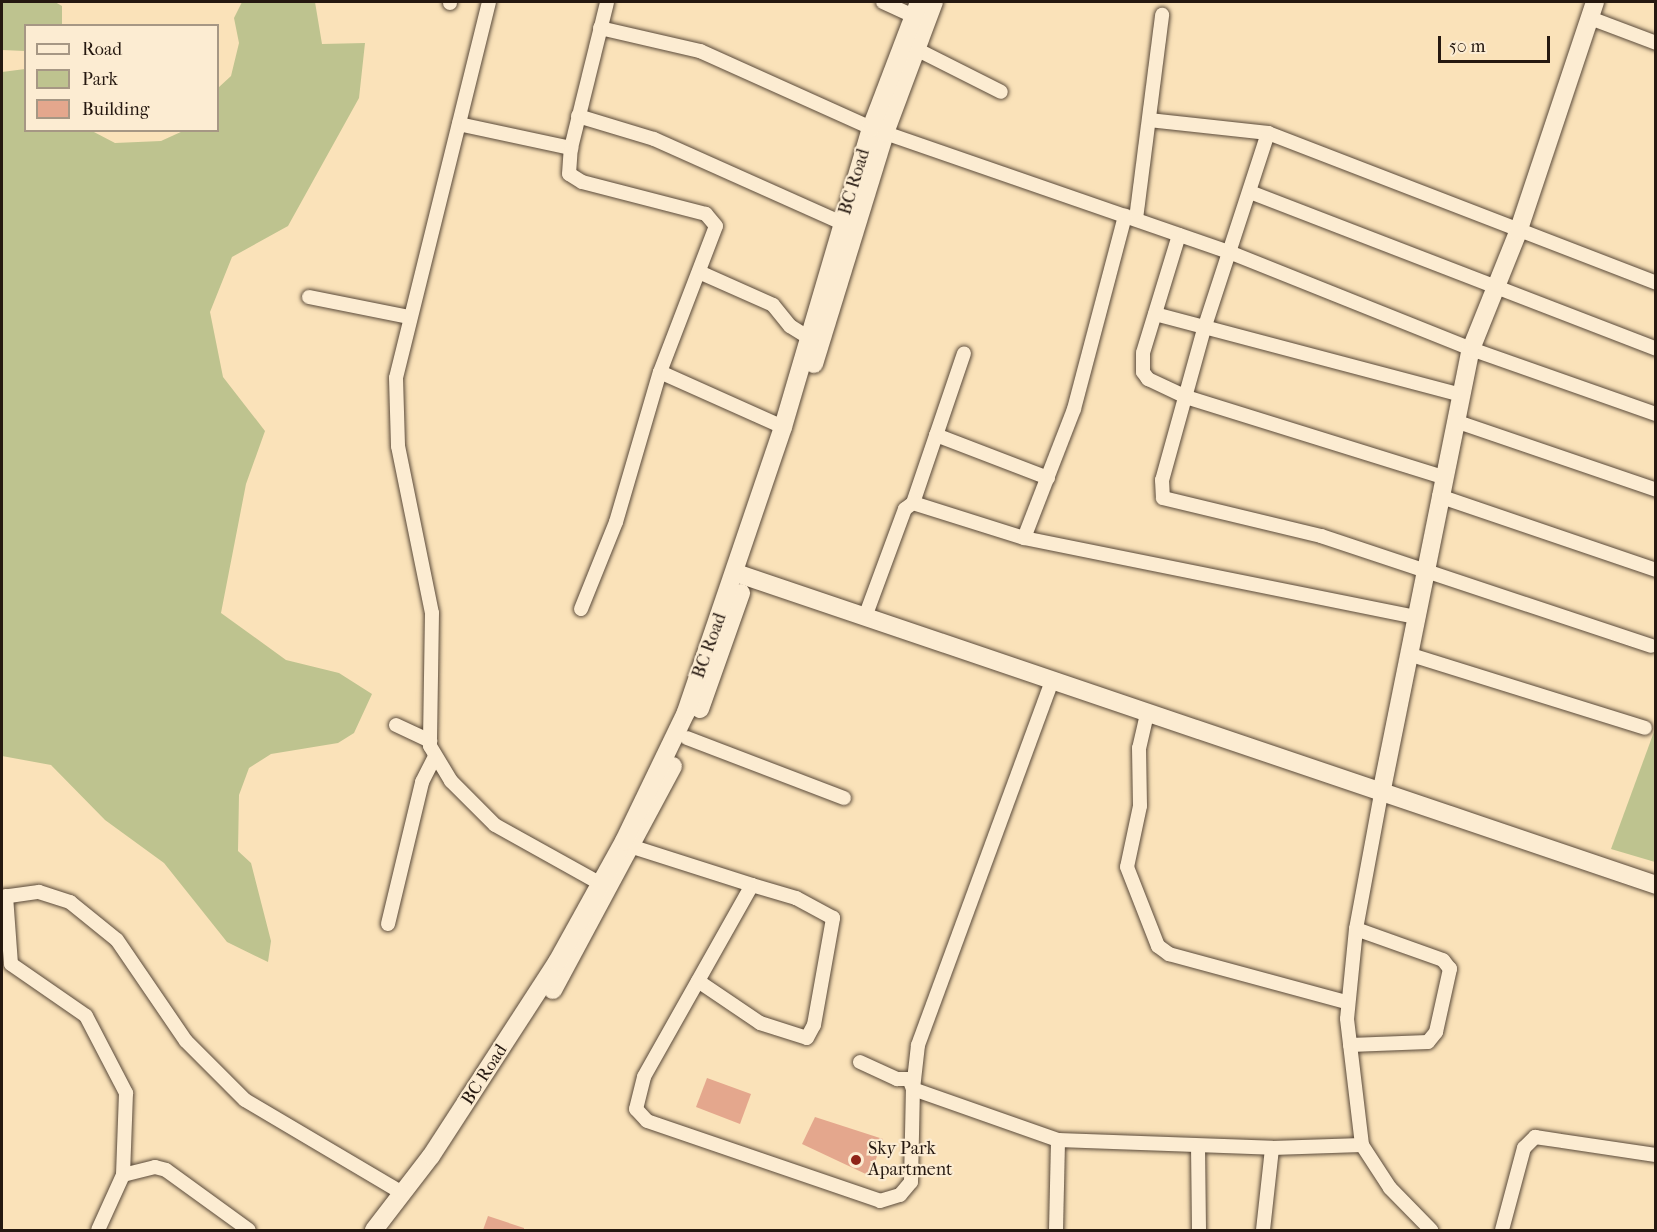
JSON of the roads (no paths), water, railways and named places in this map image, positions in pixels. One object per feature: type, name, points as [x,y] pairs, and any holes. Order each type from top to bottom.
[{"type":"street","points":[[489,2],[409,317],[396,378],[398,438],[413,536],[432,613],[430,741],[434,758],[495,825],[599,883]]},
{"type":"street","points":[[581,609],[616,522],[660,372],[714,234],[713,219],[574,179],[568,166],[578,116],[607,2]]},
{"type":"street","points":[[883,2],[920,13]]},
{"type":"street","name":"BC Road","points":[[374,1230],[407,1197],[569,967],[629,844],[686,712],[741,575],[842,223],[920,13],[934,2]]},
{"type":"street","points":[[1429,1230],[1390,1188],[1362,1145],[1350,1045],[1346,1002],[1356,929],[1381,794],[1439,496],[1471,349],[1494,286],[1518,232],[1592,10],[1656,43]]},
{"type":"street","name":"BC Road","points":[[389,1230],[407,1197],[557,962],[599,883],[629,844],[687,738],[741,575],[878,131],[916,49],[920,13]]},
{"type":"street","points":[[1024,538],[1048,478],[1131,218],[1149,120],[1162,15]]},
{"type":"street","points":[[600,28],[700,51],[878,131],[1229,252],[1471,349],[1656,414]]},
{"type":"street","points":[[916,49],[1001,92]]},
{"type":"street","points":[[578,116],[654,139],[842,223]]},
{"type":"street","points":[[1149,120],[1268,133],[1518,232],[1656,283]]},
{"type":"street","points":[[459,124],[571,148]]},
{"type":"street","points":[[1268,133],[1204,329],[1162,480],[1163,498],[1321,537],[1651,646]]},
{"type":"street","points":[[1250,192],[1656,349]]},
{"type":"street","points":[[1179,235],[1155,314],[1143,372],[1186,397],[1443,477]]},
{"type":"street","points":[[699,272],[773,305],[790,326],[809,338]]},
{"type":"street","points":[[309,297],[409,317]]},
{"type":"street","points":[[1155,314],[1204,329],[1461,395]]},
{"type":"street","points":[[865,617],[905,509],[913,503],[964,353]]},
{"type":"street","points":[[660,372],[783,427]]},
{"type":"street","points":[[1455,421],[1656,490]]},
{"type":"street","points":[[936,435],[1048,478]]},
{"type":"street","points":[[1439,496],[1656,570]]},
{"type":"street","points":[[913,503],[1024,538],[1415,617]]},
{"type":"street","points":[[741,575],[1381,794],[1656,885]]},
{"type":"street","points":[[1408,654],[1645,728]]},
{"type":"street","points":[[752,885],[636,1095],[636,1109],[646,1121],[880,1201],[900,1195],[910,1182],[913,1089],[918,1045],[1052,681]]},
{"type":"street","points":[[1146,714],[1139,748],[1140,806],[1127,867],[1158,946],[1169,954],[1346,1002]]},
{"type":"street","points":[[396,725],[430,741]]},
{"type":"street","points":[[687,738],[844,798]]},
{"type":"street","points":[[388,924],[423,782],[434,758]]},
{"type":"street","points":[[629,844],[796,898],[833,918],[814,1025],[807,1038],[760,1023],[698,981]]},
{"type":"street","points":[[98,1230],[123,1175],[126,1093],[86,1016],[11,964],[4,896],[39,892],[70,902],[117,940],[186,1041],[245,1100],[407,1197]]},
{"type":"street","points":[[1350,1045],[1428,1042],[1436,1032],[1450,969],[1443,960],[1356,929]]},
{"type":"street","points":[[860,1062],[897,1079],[909,1079],[913,1089],[1058,1140],[1272,1148],[1362,1145]]},
{"type":"street","points":[[1502,1230],[1524,1148],[1535,1137],[1656,1155]]},
{"type":"street","points":[[1056,1230],[1058,1140]]},
{"type":"street","points":[[1198,1146],[1199,1230]]},
{"type":"street","points":[[1263,1230],[1272,1148]]},
{"type":"street","points":[[123,1175],[154,1167],[166,1170],[249,1230]]},
{"type":"place","name":"Sky Park Apartment","points":[[856,1160]]}]
